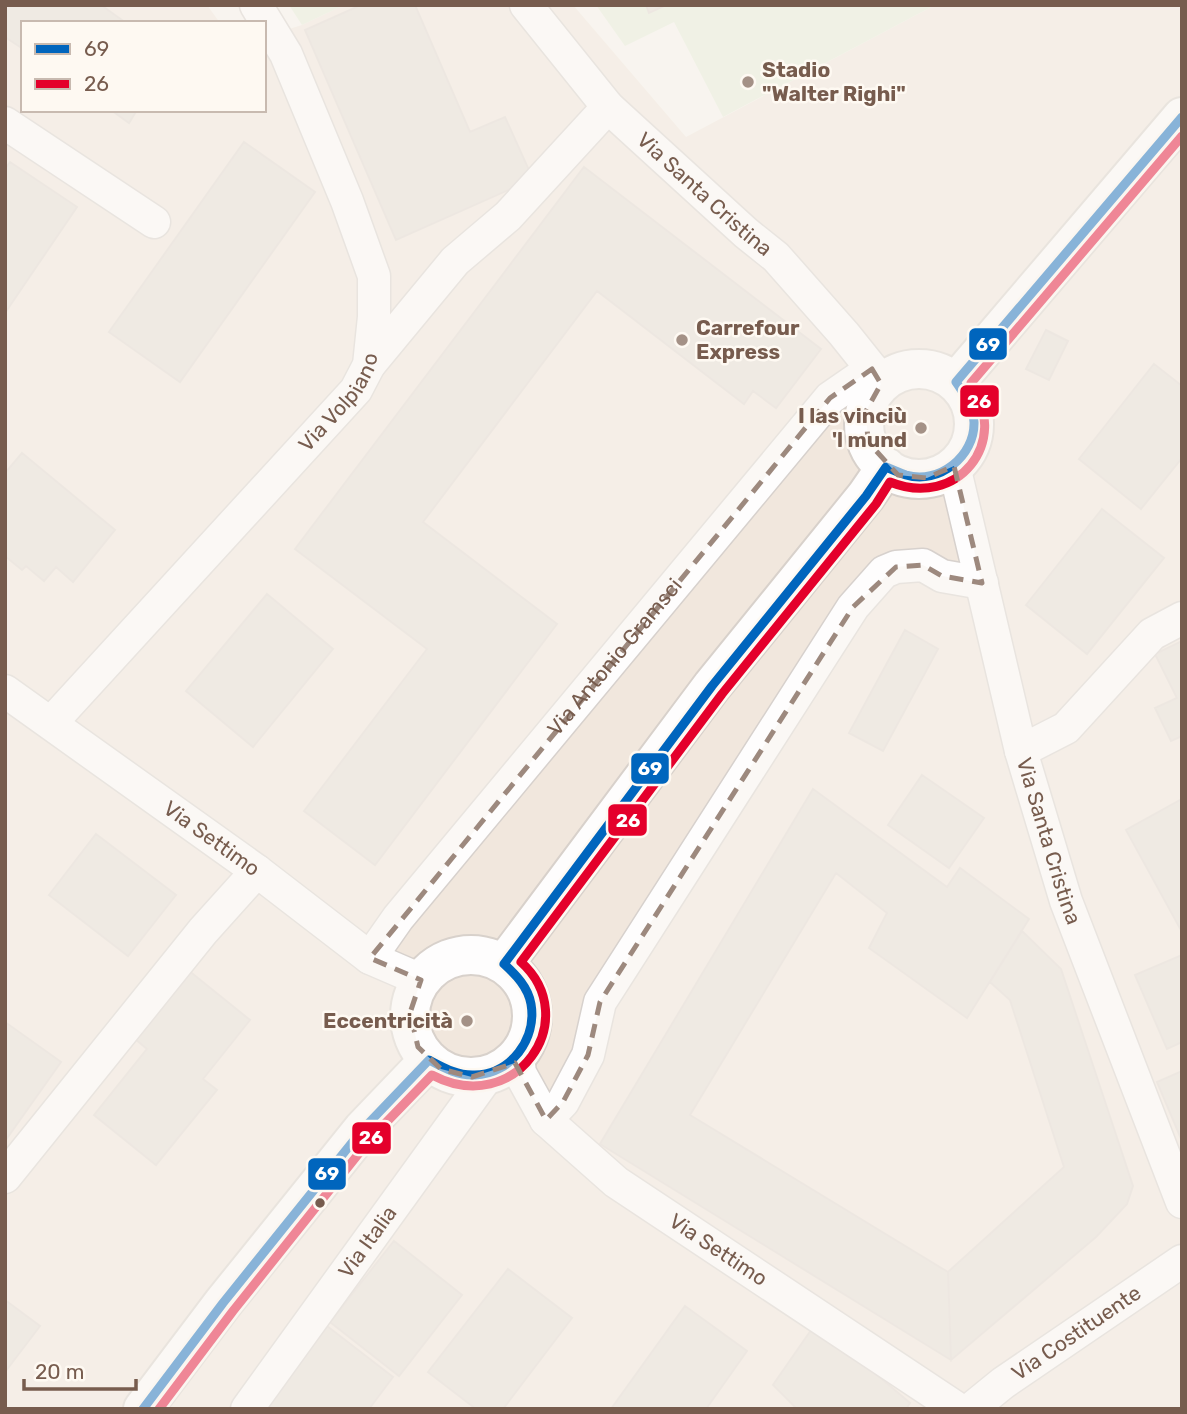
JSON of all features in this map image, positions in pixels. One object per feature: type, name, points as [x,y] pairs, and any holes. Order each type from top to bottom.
[{"type":"street","name":"Via Volpiano","points":[[256,5],[266,21]]},
{"type":"street","name":"Via Santa Cristina","points":[[526,5],[608,107],[776,257],[876,377]]},
{"type":"street","name":"Via Volpiano","points":[[51,723],[356,390],[369,365],[374,317],[374,276],[347,201],[286,54],[266,21]]},
{"type":"street","points":[[369,365],[455,261],[508,216],[608,107]]},
{"type":"street","points":[[956,382],[1182,117]]},
{"type":"street","points":[[5,123],[154,222]]},
{"type":"street","points":[[917,369],[932,370],[956,382],[965,392],[974,418],[970,444],[954,466],[942,474],[920,478],[898,475],[886,467],[875,456],[867,442],[865,427],[866,411],[876,377],[917,369]]},
{"type":"street","name":"Via Antonio Gramsci","points":[[370,958],[407,908],[830,398],[876,377]]},
{"type":"street","name":"Via Santa Cristina","points":[[954,466],[1021,751],[1066,901],[1182,1202]]},
{"type":"street","points":[[504,964],[712,686],[866,496],[886,467]]},
{"type":"street","points":[[546,1120],[563,1102],[588,1055],[600,1002],[853,607],[884,572],[895,567],[923,565],[942,576],[982,583]]},
{"type":"street","points":[[1021,751],[1066,728],[1152,634],[1182,618]]},
{"type":"street","name":"Via Settimo","points":[[5,691],[257,872],[370,958],[421,980]]},
{"type":"street","points":[[5,1177],[203,931],[257,872]]},
{"type":"street","points":[[468,954],[487,957],[504,964],[520,979],[529,997],[532,1018],[528,1038],[503,1065],[472,1077],[455,1075],[441,1069],[418,1047],[411,1022],[413,996],[421,980],[434,967],[450,958],[468,954]]},
{"type":"street","points":[[143,1409],[223,1303],[363,1129],[429,1060]]},
{"type":"street","name":"Via Settimo","points":[[503,1065],[520,1073],[546,1120],[617,1182],[958,1409]]},
{"type":"street","name":"Via Italia","points":[[247,1409],[503,1065]]},
{"type":"street","name":"Via Costituente","points":[[971,1409],[1003,1383],[1182,1261]]},
{"type":"highlighted area","points":[[872,369],[881,384],[866,411],[868,442],[898,475],[927,478],[954,466],[982,583],[942,576],[923,565],[896,567],[853,607],[600,1002],[588,1055],[563,1102],[546,1120],[515,1063],[472,1077],[441,1069],[418,1047],[410,1013],[421,980],[370,958],[830,398]]},
{"type":"shaded area","points":[[5,5],[207,5],[219,21],[21,21],[21,112],[266,112],[266,36],[302,25],[344,5],[573,5],[686,137],[935,5],[1182,5],[1182,1409],[5,1409]]},
{"type":"green space","points":[[289,5],[344,5],[302,25]]},
{"type":"green space","name":"Stadio \"Walter Righi\"","points":[[596,5],[935,5],[723,117],[674,22],[625,46]]},
{"type":"building","points":[[5,5],[101,5],[123,21],[21,21],[21,48],[5,37]]},
{"type":"building","points":[[361,5],[415,5],[470,132],[505,117],[533,179],[396,240],[305,30]]},
{"type":"building","points":[[646,5],[666,5],[649,13]]},
{"type":"building","points":[[114,112],[136,112],[129,123]]},
{"type":"building","points":[[244,142],[315,192],[180,382],[109,332]]},
{"type":"building","points":[[10,162],[77,207],[5,313],[5,169]]},
{"type":"building","points":[[584,167],[821,349],[776,408],[753,391],[744,404],[597,291],[423,522],[557,624],[375,865],[304,811],[427,649],[295,549]]},
{"type":"building","points":[[1046,330],[1068,341],[1049,380],[1026,369]]},
{"type":"building","points":[[1154,364],[1182,386],[1182,458],[1141,509],[1079,459]]},
{"type":"building","points":[[22,453],[115,530],[73,582],[56,567],[44,581],[26,566],[22,570],[5,556],[5,473]]},
{"type":"building","points":[[1102,509],[1164,558],[1087,654],[1026,605]]},
{"type":"building","points":[[267,594],[333,649],[253,747],[186,691]]},
{"type":"building","points":[[905,630],[938,649],[883,751],[849,733]]},
{"type":"building","points":[[1182,641],[1182,736],[1171,741],[1155,708],[1177,698],[1155,654]]},
{"type":"building","points":[[922,775],[984,818],[949,868],[888,825]]},
{"type":"building","points":[[813,789],[947,887],[960,868],[1029,919],[967,1018],[869,948],[887,913],[836,873],[690,1115],[948,1272],[951,1360],[600,1144]]},
{"type":"building","points":[[1182,799],[1182,932],[1126,830]]},
{"type":"building","points":[[96,834],[176,895],[128,956],[49,895]]},
{"type":"building","points":[[1022,931],[1061,969],[1133,1186],[1127,1204],[1096,1237],[951,1360],[948,1272],[1064,1167],[1010,1000],[990,982]]},
{"type":"building","points":[[1182,955],[1182,1042],[1167,1049],[1135,975]]},
{"type":"building","points":[[188,970],[250,1020],[203,1079],[217,1090],[156,1165],[94,1115],[147,1049],[134,1038]]},
{"type":"building","points":[[5,1022],[61,1062],[5,1141]]},
{"type":"building","points":[[1182,1071],[1182,1141],[1157,1082]]},
{"type":"building","points":[[394,1241],[462,1295],[399,1376],[330,1322]]},
{"type":"building","points":[[508,1269],[572,1318],[503,1409],[476,1409],[428,1372]]},
{"type":"building","points":[[5,1300],[40,1326],[5,1372]]},
{"type":"building","points":[[685,1306],[747,1351],[706,1409],[611,1409]]},
{"type":"building","points":[[816,1323],[910,1403],[906,1409],[797,1409],[773,1385]]},
{"type":"building","points":[[327,1326],[393,1377],[369,1409],[264,1409]]},
{"type":"transit line","name":"69","points":[[143,1409],[223,1303],[363,1129],[429,1060],[457,1073],[475,1075],[500,1068],[519,1052],[530,1030],[531,1004],[524,987],[504,964],[712,686],[866,496],[886,467],[906,475],[931,476],[953,465],[962,456],[973,434],[974,422],[970,405],[956,382],[1182,117]]},
{"type":"transit line","name":"26","points":[[159,1409],[233,1311],[372,1137],[432,1075],[463,1085],[490,1084],[514,1074],[532,1056],[543,1034],[545,1010],[539,985],[521,962],[722,694],[876,504],[890,482],[914,488],[937,486],[956,478],[971,465],[981,448],[985,428],[982,406],[971,383],[1182,136]]},
{"type":"place","name":"Stadio \"Walter Righi\"","points":[[748,82]]},
{"type":"place","name":"Carrefour Express","points":[[682,340]]},
{"type":"place","name":"I las vinciù 'l mund","points":[[921,428]]},
{"type":"place","name":"Eccentricità","points":[[467,1021]]}]
